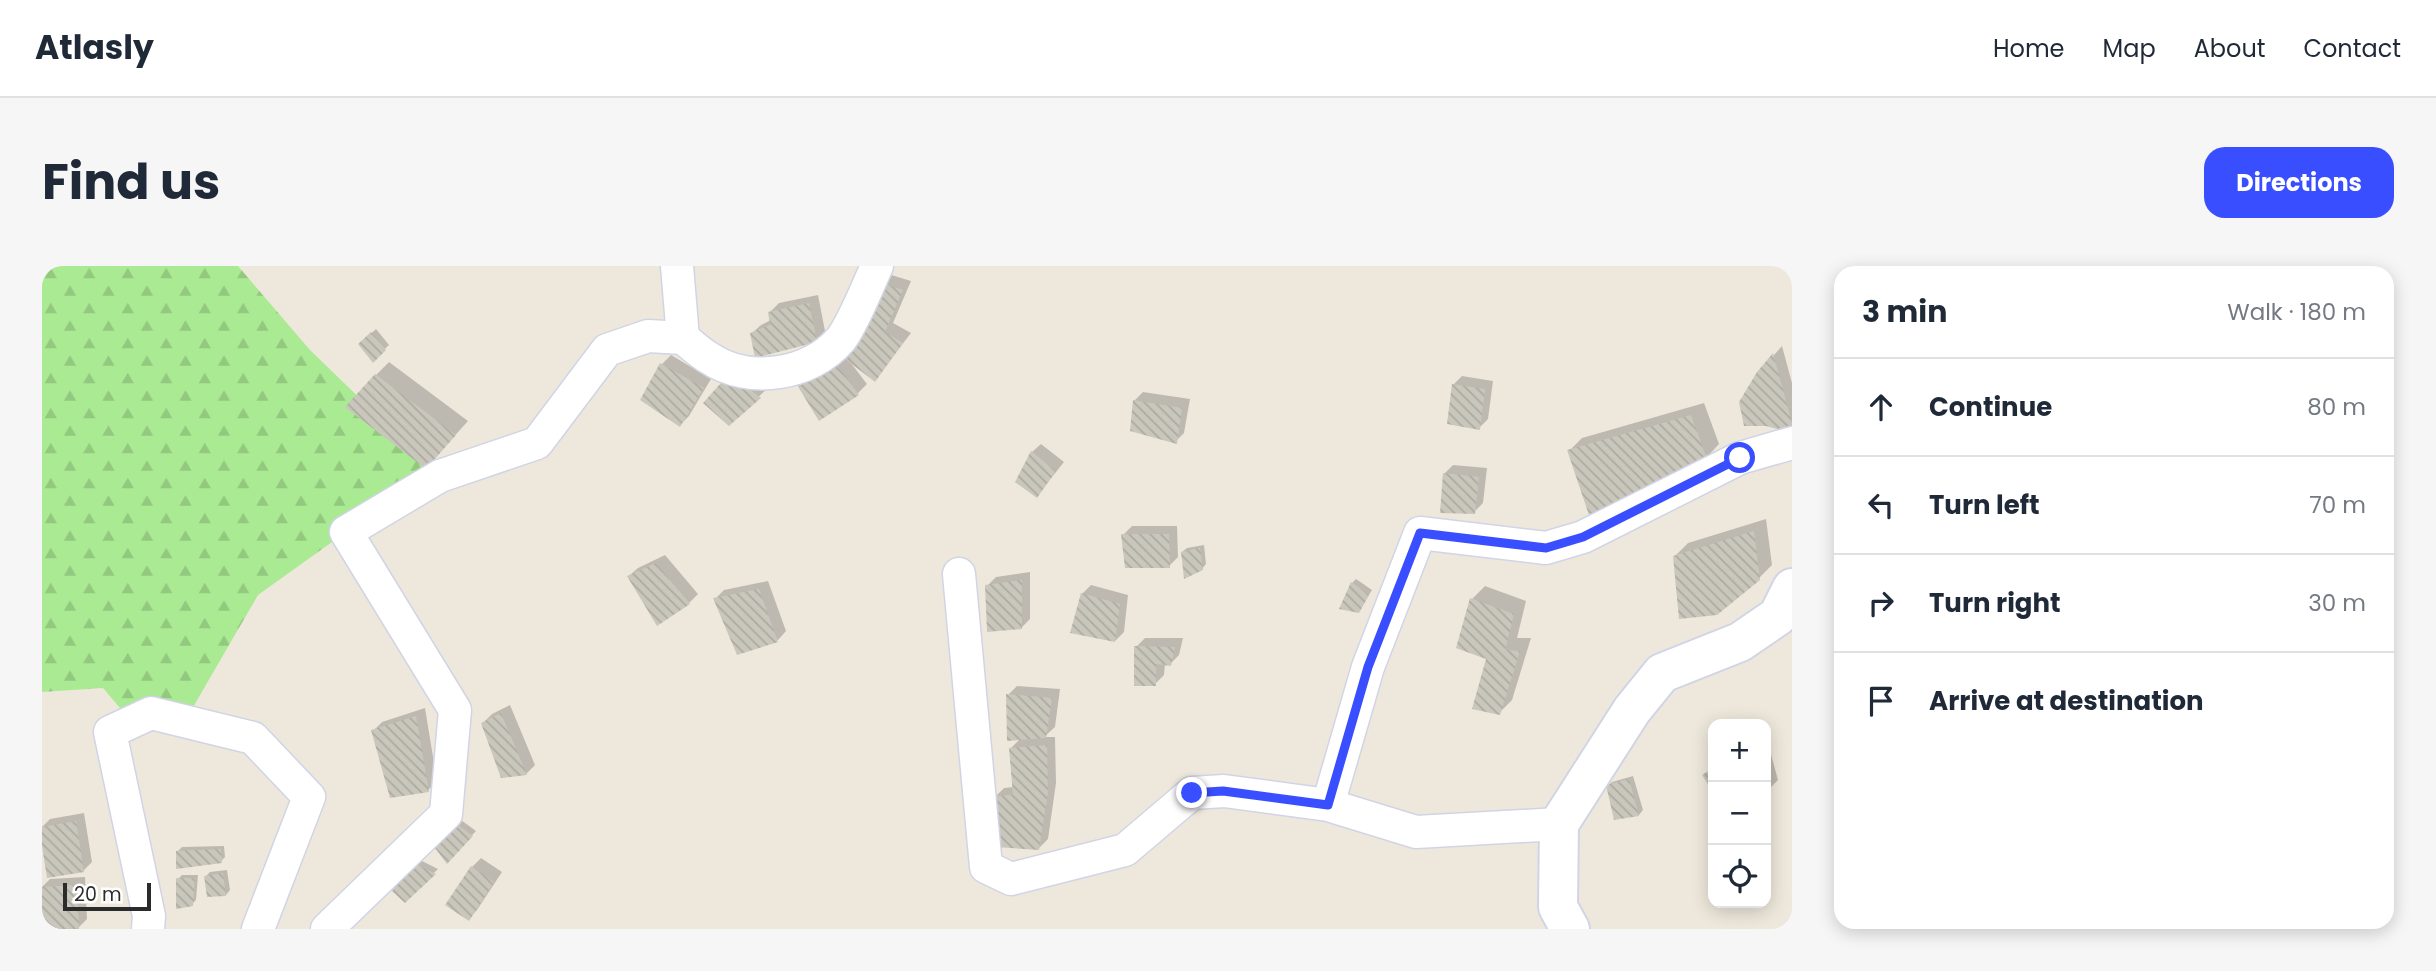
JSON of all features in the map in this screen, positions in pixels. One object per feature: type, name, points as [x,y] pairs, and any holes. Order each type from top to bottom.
[{"type":"street","points":[[677,266],[683,338]]},
{"type":"street","points":[[327,929],[446,814],[455,710],[346,531],[440,476],[537,443],[607,350],[648,336],[683,338],[710,360],[748,373],[771,374],[816,362],[842,338],[877,266]]},
{"type":"street","points":[[1328,805],[1368,667],[1420,533],[1546,548],[1583,537],[1740,458],[1792,443]]},
{"type":"street","points":[[959,573],[986,867],[1011,879],[1125,850],[1192,793],[1223,791],[1328,805],[1416,832],[1559,824]]},
{"type":"street","points":[[1570,929],[1558,907],[1559,824],[1632,710],[1662,673],[1740,642],[1778,616],[1792,588]]},
{"type":"street","points":[[148,929],[149,916],[110,732],[150,713],[253,737],[309,797],[258,929]]},
{"type":"green space","points":[[42,266],[238,266],[310,350],[440,476],[346,532],[258,595],[185,721],[131,721],[103,688],[42,692]]},
{"type":"building","points":[[878,282],[903,290],[885,332],[903,343],[875,382],[844,358],[869,323],[859,317]]},
{"type":"building","points":[[809,303],[817,342],[755,358],[750,333],[770,325],[768,312]]},
{"type":"building","points":[[371,332],[386,350],[373,363],[358,344]]},
{"type":"building","points":[[1773,353],[1792,423],[1792,433],[1766,426],[1744,426],[1739,402],[1757,372]]},
{"type":"building","points":[[834,361],[859,395],[819,421],[797,385]]},
{"type":"building","points":[[660,363],[704,388],[680,427],[640,400]]},
{"type":"building","points":[[375,374],[456,435],[426,469],[345,407]]},
{"type":"building","points":[[729,374],[761,398],[729,426],[703,403]]},
{"type":"building","points":[[1452,384],[1485,389],[1480,430],[1447,424]]},
{"type":"building","points":[[1133,400],[1182,408],[1177,444],[1130,431]]},
{"type":"building","points":[[1691,415],[1707,459],[1589,515],[1567,450]]},
{"type":"building","points":[[1031,451],[1056,471],[1037,498],[1015,482]]},
{"type":"building","points":[[1443,473],[1479,477],[1475,514],[1440,513]]},
{"type":"building","points":[[1754,531],[1760,580],[1717,615],[1679,619],[1673,556]]},
{"type":"building","points":[[1121,534],[1169,534],[1170,568],[1125,568]]},
{"type":"building","points":[[1200,548],[1203,570],[1184,579],[1181,552]]},
{"type":"building","points":[[656,563],[690,604],[657,626],[627,576]]},
{"type":"building","points":[[1022,580],[1022,629],[987,632],[985,585]]},
{"type":"building","points":[[1351,582],[1369,595],[1359,613],[1339,609]]},
{"type":"building","points":[[759,589],[778,642],[737,655],[713,598]]},
{"type":"building","points":[[1081,593],[1120,604],[1115,642],[1070,633]]},
{"type":"building","points":[[1470,598],[1514,614],[1505,650],[1520,651],[1500,715],[1472,709],[1486,659],[1456,648]]},
{"type":"building","points":[[1134,646],[1175,647],[1171,666],[1156,664],[1156,686],[1134,686]]},
{"type":"building","points":[[1006,694],[1052,698],[1046,738],[1007,741]]},
{"type":"building","points":[[501,713],[527,775],[501,778],[481,723]]},
{"type":"building","points":[[416,716],[429,792],[390,798],[371,730]]},
{"type":"building","points":[[1047,745],[1048,792],[1039,850],[996,847],[993,796],[1013,795],[1009,748]]},
{"type":"building","points":[[1708,771],[1708,784],[1702,775]]},
{"type":"building","points":[[1629,779],[1639,816],[1614,820],[1606,785]]},
{"type":"building","points":[[76,821],[84,872],[47,878],[42,827]]},
{"type":"building","points":[[455,823],[473,836],[447,864],[435,848]]},
{"type":"building","points":[[221,849],[222,863],[176,869],[176,851]]},
{"type":"building","points":[[414,863],[436,874],[405,903],[392,891]]},
{"type":"building","points":[[471,866],[494,882],[469,921],[445,905]]},
{"type":"building","points":[[223,873],[226,896],[207,897],[204,876]]},
{"type":"building","points":[[176,878],[195,878],[193,906],[176,909]]},
{"type":"building","points":[[77,885],[79,929],[42,929],[42,887]]},
{"type":"route","points":[[1192,793],[1223,791],[1328,805],[1368,667],[1420,533],[1546,548],[1583,537],[1740,458]]}]
